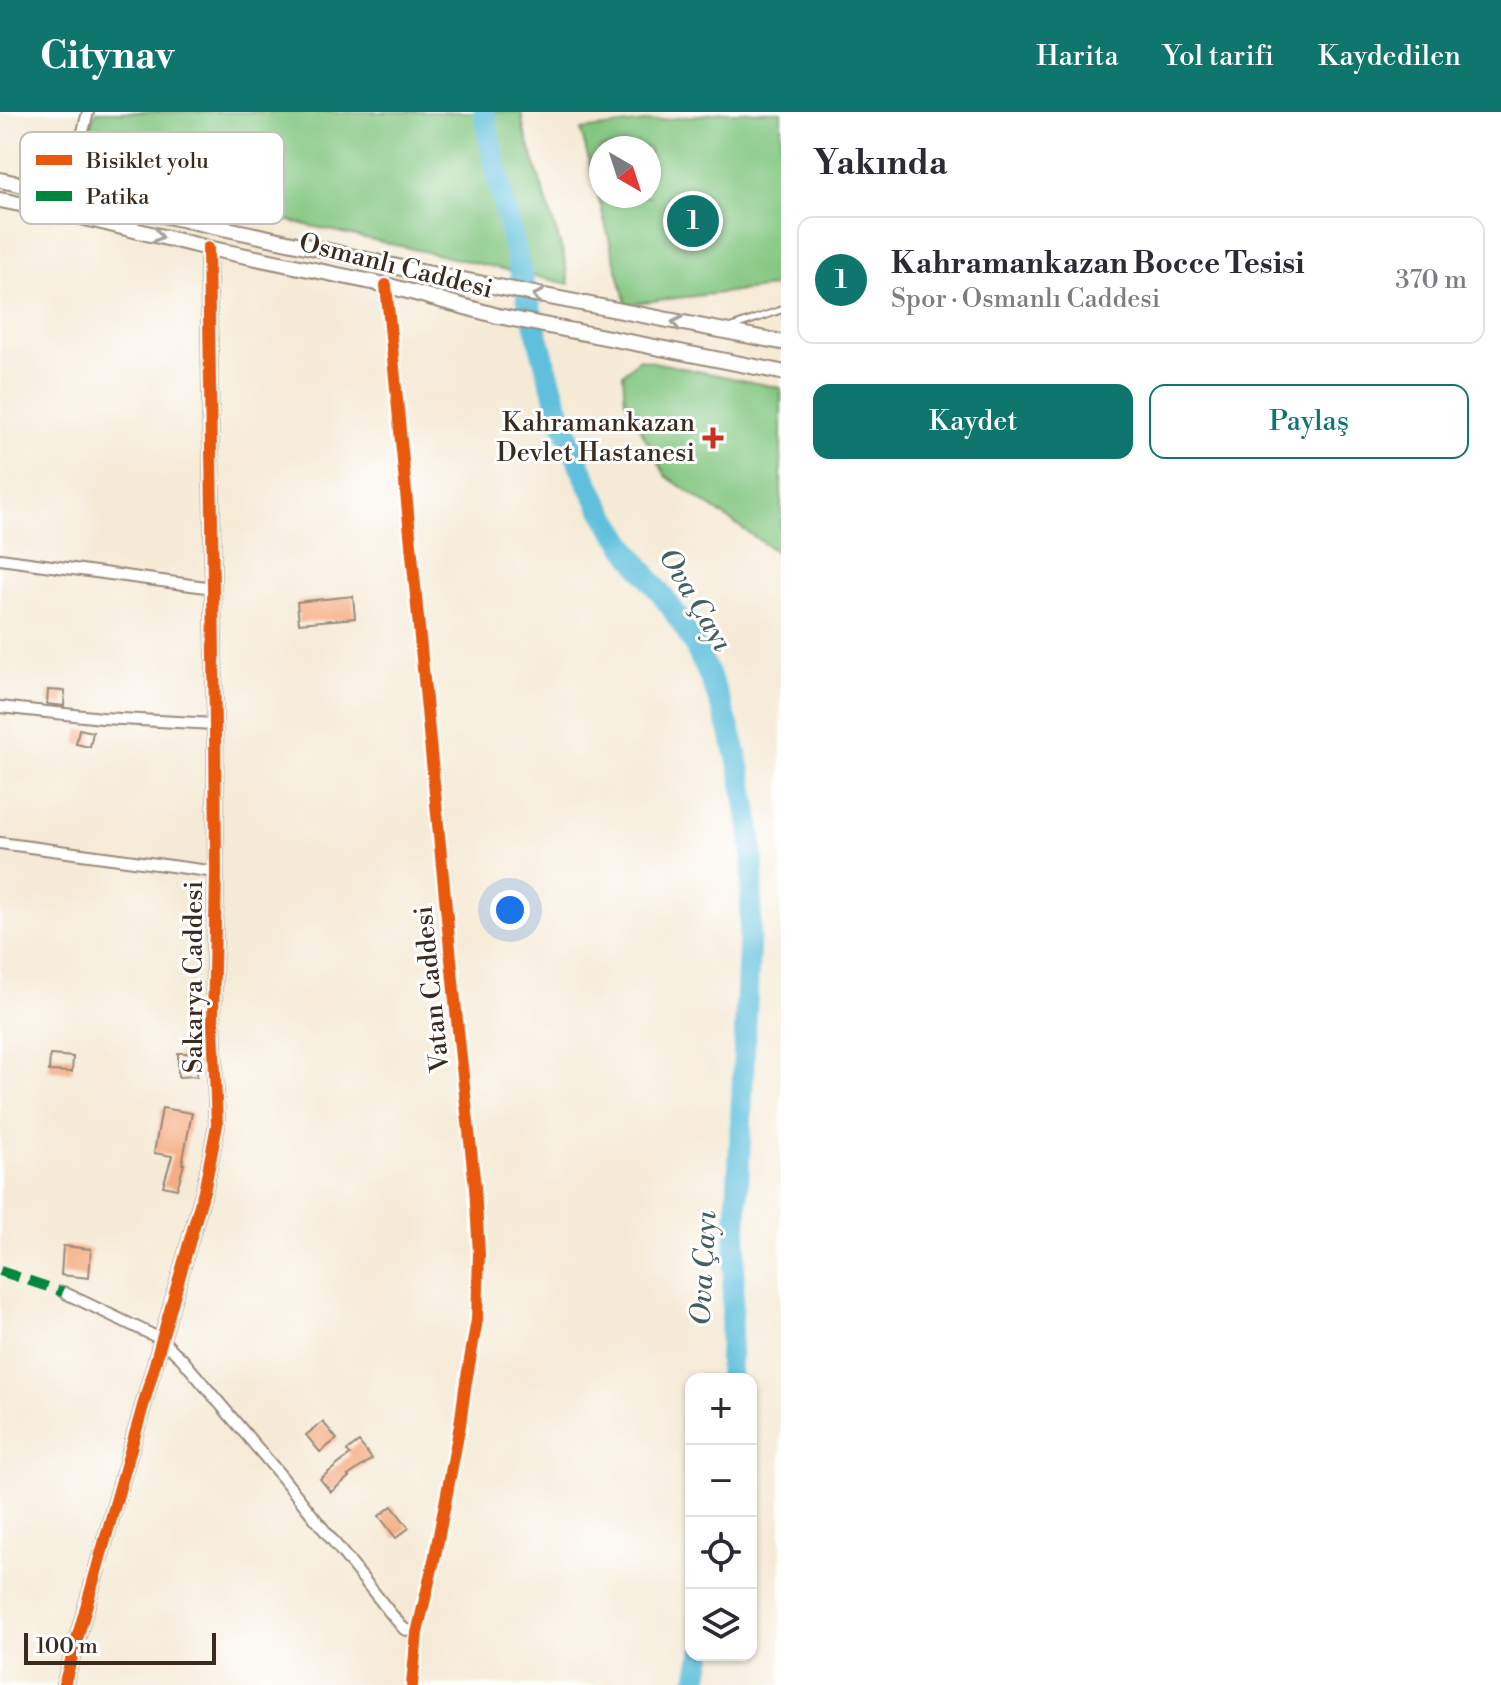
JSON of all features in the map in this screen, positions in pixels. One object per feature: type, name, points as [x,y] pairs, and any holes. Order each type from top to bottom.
[{"type":"main road","name":"Osmanlı Caddesi","points":[[0,180],[20,184]]},
{"type":"main road","name":"Osmanlı Caddesi","points":[[0,200],[20,204]]},
{"type":"main road","name":"Osmanlı Caddesi","points":[[110,224],[386,285],[498,316],[781,372]]},
{"type":"main road","name":"Osmanlı Caddesi","points":[[205,224],[492,287],[781,342]]},
{"type":"main road","name":"Sakarya Caddesi","points":[[64,1685],[205,1187],[217,1125],[213,1023],[216,872],[208,248]]},
{"type":"street","points":[[83,132],[88,112]]},
{"type":"street","name":"Vatan Caddesi","points":[[386,285],[475,1187],[479,1254],[477,1320],[435,1556],[417,1633],[412,1685]]},
{"type":"street","points":[[0,559],[213,588]]},
{"type":"street","points":[[0,707],[102,718],[215,724]]},
{"type":"street","points":[[0,843],[216,872]]},
{"type":"street","points":[[63,1292],[161,1339],[182,1359],[404,1629],[417,1633]]},
{"type":"lane","points":[[721,331],[781,310]]},
{"type":"green space","points":[[96,112],[521,112],[563,253],[569,284],[284,220],[284,132],[91,132]]},
{"type":"green space","points":[[723,112],[781,112],[781,286],[626,304],[601,208],[661,208],[661,136],[589,136],[589,161],[581,130]]},
{"type":"green space","name":"Kahramankazan Devlet Hastanesi","points":[[639,359],[781,388],[781,555],[666,476],[625,401],[623,374]]},
{"type":"building","points":[[353,596],[355,618],[299,623],[297,602]]},
{"type":"building","points":[[48,690],[65,691],[64,706],[47,704]]},
{"type":"building","points":[[79,729],[93,732],[90,747],[76,744]]},
{"type":"building","points":[[178,1053],[197,1053],[197,1076],[178,1077]]},
{"type":"building","points":[[50,1055],[73,1057],[72,1072],[49,1071]]},
{"type":"building","points":[[162,1108],[192,1113],[177,1189],[163,1186],[172,1156],[154,1153]]},
{"type":"building","points":[[63,1246],[91,1249],[89,1278],[61,1275]]},
{"type":"building","points":[[323,1422],[337,1439],[320,1452],[306,1435]]},
{"type":"building","points":[[359,1442],[372,1459],[331,1492],[320,1479],[350,1455],[347,1451]]},
{"type":"building","points":[[392,1506],[409,1528],[396,1538],[379,1516]]},
{"type":"waterway","name":"Ova Çayı","points":[[484,112],[526,292],[550,382],[571,444],[607,519],[673,610],[706,668],[730,730],[745,795],[753,861],[729,1373]]},
{"type":"waterway","name":"Ova Çayı","points":[[696,1685],[701,1661]]},
{"type":"marked path","points":[[0,1271],[63,1292]]},
{"type":"cycle path","points":[[64,1685],[205,1187],[217,1125],[213,1023],[216,872],[208,248]]},
{"type":"cycle path","points":[[386,285],[475,1187],[479,1254],[477,1320],[435,1556],[417,1633],[412,1685]]},
{"type":"place","name":"Kahramankazan Bocce Tesisi","points":[[693,221]]},
{"type":"place","name":"Kahramankazan Devlet Hastanesi","points":[[713,438]]}]
